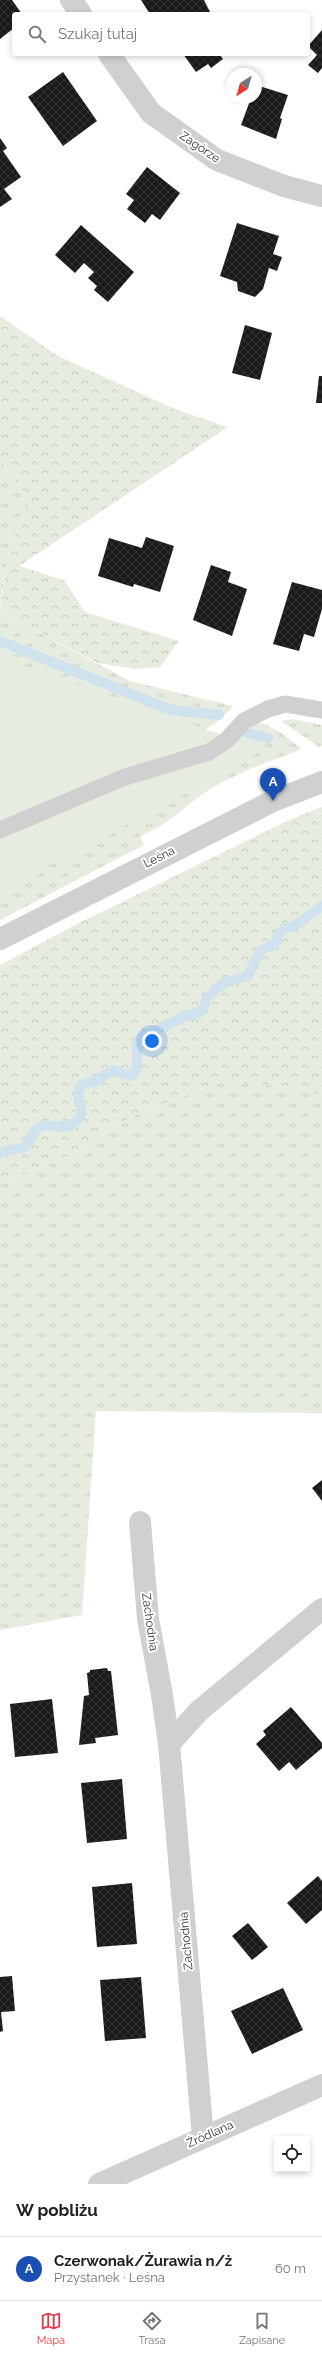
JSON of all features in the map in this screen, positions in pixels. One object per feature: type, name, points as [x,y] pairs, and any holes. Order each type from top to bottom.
[{"type":"street","points":[[72,0],[80,12]]},
{"type":"street","name":"Zagórze","points":[[111,56],[151,113],[217,160],[284,186],[322,196]]},
{"type":"street","name":"Leśna","points":[[0,939],[273,801],[322,782]]},
{"type":"street","name":"Zachodnia","points":[[140,1522],[148,1619],[162,1695],[169,1744],[203,2137]]},
{"type":"street","points":[[169,1744],[199,1711],[322,1608]]},
{"type":"street","name":"Źródlana","points":[[111,2182],[203,2137],[322,2085]]},
{"type":"lane","points":[[0,830],[125,776],[209,752],[227,740],[244,721],[268,709],[285,704],[322,710]]},
{"type":"green space","points":[[0,316],[58,356],[175,409],[228,427],[19,566],[64,580],[85,612],[179,641],[160,667],[135,669],[98,663],[15,620],[0,609],[10,545],[30,501],[0,460]]},
{"type":"green space","points":[[0,460],[30,501],[10,545],[0,605]]},
{"type":"green space","points":[[0,609],[15,620],[130,681],[233,706],[221,719],[203,731],[0,749]]},
{"type":"green space","points":[[0,657],[262,749],[193,790],[0,891]]},
{"type":"green space","points":[[293,719],[322,725],[322,746],[319,747],[281,721]]},
{"type":"green space","points":[[262,723],[280,732],[302,749],[254,767],[220,784],[200,796],[159,827],[140,836],[144,845],[0,920],[0,869],[255,724]]},
{"type":"green space","points":[[322,807],[322,1096],[299,1087],[220,1082],[135,1115],[59,1160],[0,1184],[0,965],[73,926],[287,821]]},
{"type":"green space","points":[[220,1082],[299,1087],[322,1096],[322,1413],[96,1411],[82,1615],[0,1630],[0,1184],[59,1160],[135,1115]]},
{"type":"building","points":[[0,0],[12,0],[21,12],[12,12],[12,30],[0,39]]},
{"type":"building","points":[[141,0],[204,0],[210,12],[149,12]]},
{"type":"building","points":[[322,30],[322,68],[318,73],[308,65],[317,55],[310,48],[310,44]]},
{"type":"building","points":[[184,56],[221,56],[223,59],[211,68],[208,64],[196,72]]},
{"type":"building","points":[[63,72],[97,121],[63,146],[28,97]]},
{"type":"building","points":[[262,87],[288,95],[280,118],[282,119],[276,139],[241,125],[249,104],[262,104]]},
{"type":"building","points":[[0,138],[7,148],[3,151],[21,177],[4,189],[12,199],[0,207]]},
{"type":"building","points":[[147,167],[180,193],[160,220],[152,214],[145,223],[127,209],[134,200],[126,194]]},
{"type":"building","points":[[237,223],[279,236],[273,254],[282,257],[277,271],[269,268],[263,289],[255,297],[238,291],[237,282],[220,276]]},
{"type":"building","points":[[81,225],[134,272],[108,302],[94,290],[97,286],[88,278],[94,272],[84,263],[75,273],[55,255]]},
{"type":"building","points":[[245,325],[272,333],[260,380],[232,373]]},
{"type":"building","points":[[319,376],[322,376],[322,403],[316,403]]},
{"type":"building","points":[[146,537],[174,546],[160,592],[134,584],[133,587],[98,576],[109,538],[142,548]]},
{"type":"building","points":[[211,565],[231,572],[228,582],[247,589],[232,636],[193,620]]},
{"type":"building","points":[[292,582],[322,590],[322,609],[314,637],[304,634],[299,651],[273,644]]},
{"type":"building","points":[[322,1480],[322,1501],[312,1488]]},
{"type":"building","points":[[107,1668],[108,1671],[111,1671],[118,1735],[95,1738],[96,1743],[79,1745],[84,1696],[89,1695],[87,1673],[90,1672],[90,1670]]},
{"type":"building","points":[[52,1699],[58,1753],[15,1757],[10,1704]]},
{"type":"building","points":[[291,1707],[322,1743],[322,1748],[296,1770],[289,1762],[279,1771],[256,1744],[266,1735],[263,1731]]},
{"type":"building","points":[[122,1779],[127,1839],[87,1843],[81,1783]]},
{"type":"building","points":[[318,1876],[322,1881],[322,1910],[306,1924],[287,1903]]},
{"type":"building","points":[[132,1883],[137,1944],[97,1947],[92,1887]]},
{"type":"building","points":[[248,1923],[268,1947],[252,1960],[232,1936]]},
{"type":"building","points":[[12,1976],[15,2011],[1,2012],[3,2031],[0,2032],[0,1977]]},
{"type":"building","points":[[141,1977],[146,2038],[105,2041],[100,1980]]},
{"type":"building","points":[[283,1988],[303,2030],[252,2054],[231,2011]]},
{"type":"waterway","points":[[0,641],[171,710],[219,715]]},
{"type":"waterway","points":[[247,733],[268,738]]},
{"type":"waterway","points":[[0,1154],[24,1147],[39,1127],[44,1125],[61,1127],[72,1124],[77,1120],[82,1112],[79,1101],[79,1092],[82,1085],[96,1081],[113,1070],[130,1076],[134,1074],[137,1067],[137,1045],[142,1037],[185,1016],[199,1013],[204,1008],[206,999],[217,988],[226,982],[248,976],[258,954],[263,949],[275,944],[278,935],[284,929],[296,925],[322,906]]},
{"type":"place","name":"Czerwonak/Żurawia n/ż","points":[[273,801]]}]
